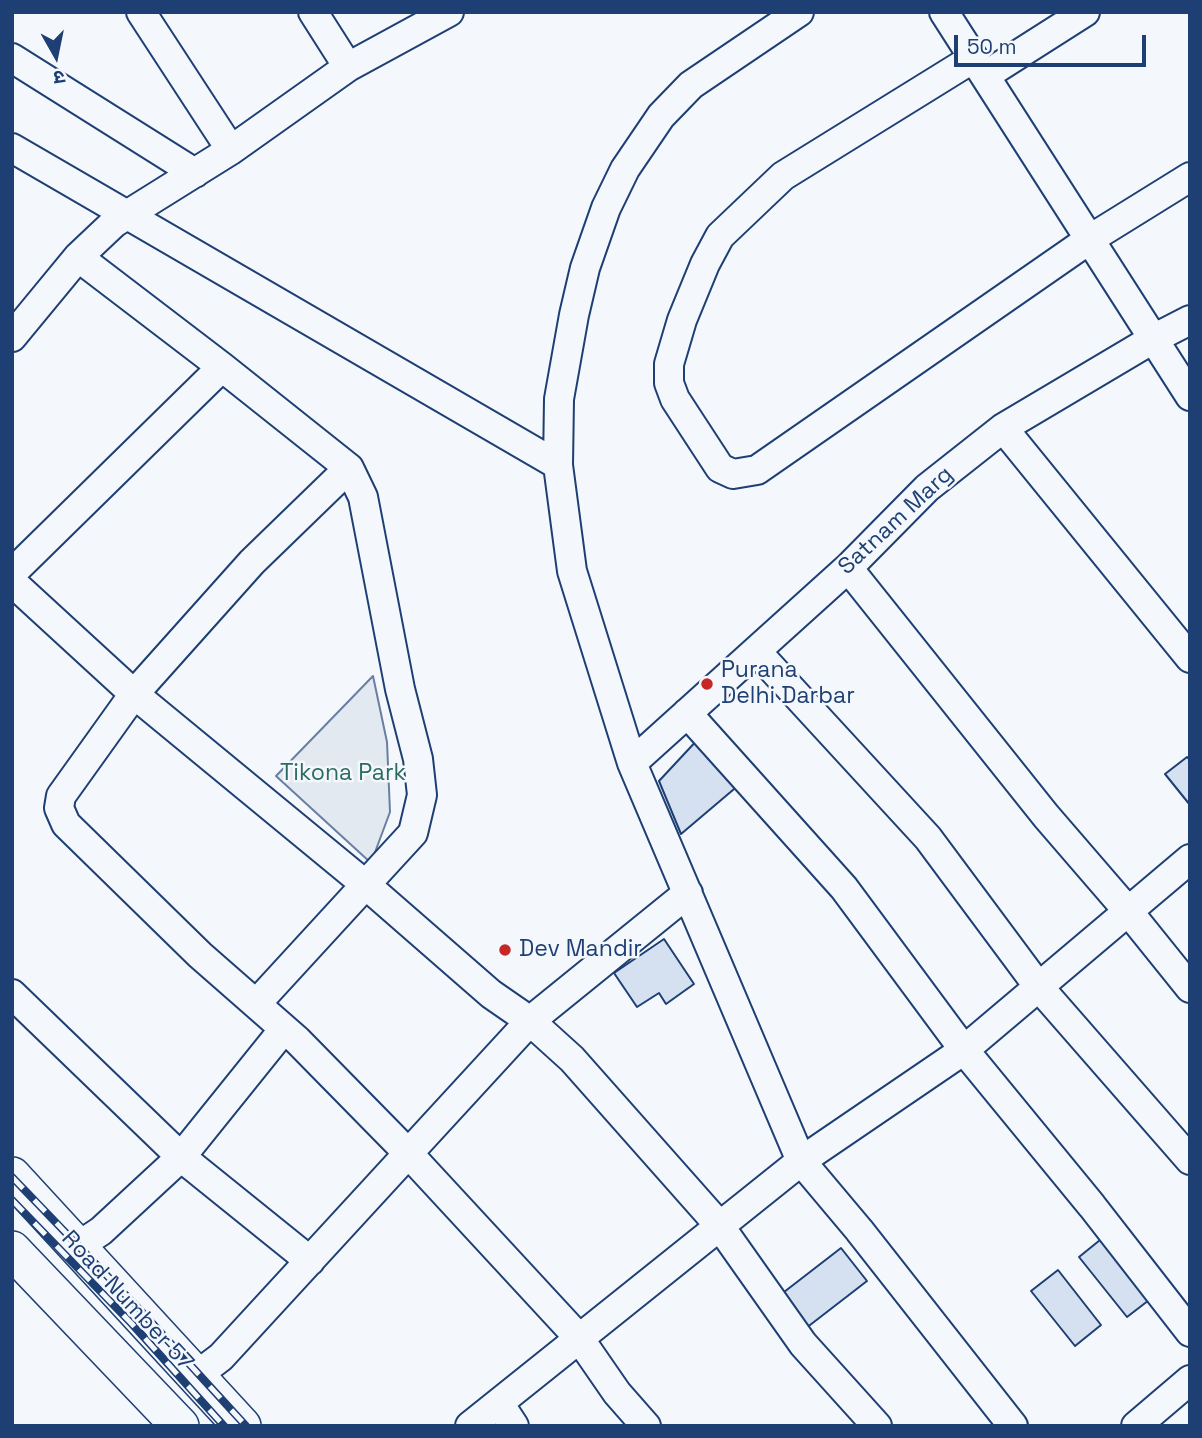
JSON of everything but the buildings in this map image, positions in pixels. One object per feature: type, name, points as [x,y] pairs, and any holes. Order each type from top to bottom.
[{"type":"main road","name":"Road Number 57","points":[[12,1176],[242,1426]]},
{"type":"main road","points":[[12,1250],[180,1426]]},
{"type":"street","points":[[141,12],[231,150]]},
{"type":"street","points":[[313,12],[348,67]]},
{"type":"street","points":[[12,337],[78,257],[114,223],[231,150],[348,67],[449,12]]},
{"type":"street","points":[[799,12],[691,85],[661,116],[625,169],[606,208],[589,256],[574,315],[559,399],[558,465],[572,571],[632,763],[801,1161],[859,1230],[1013,1426]]},
{"type":"street","points":[[944,12],[1190,396]]},
{"type":"street","points":[[1085,12],[979,67],[783,176],[720,236],[705,264],[682,320],[669,364],[668,383],[697,434],[720,468],[733,474],[757,470],[1090,239],[1190,177]]},
{"type":"street","points":[[12,58],[195,173]]},
{"type":"street","points":[[12,148],[558,465]]},
{"type":"street","points":[[78,257],[349,468],[363,498],[400,689],[418,759],[422,795],[413,833],[256,1004]]},
{"type":"street","name":"Satnam Marg","points":[[632,763],[848,568],[927,488],[1003,428],[1190,320]]},
{"type":"street","points":[[12,573],[222,367]]},
{"type":"street","points":[[1003,428],[1190,657]]},
{"type":"street","points":[[349,468],[252,562],[134,694],[61,796],[59,808],[66,824],[75,833],[200,955],[284,1029],[407,1152],[579,1338],[617,1393],[646,1426]]},
{"type":"street","points":[[848,568],[1046,816],[1190,988]]},
{"type":"street","points":[[12,582],[134,694],[366,885],[491,994],[530,1021],[572,1059],[719,1225],[803,1344],[877,1426]]},
{"type":"street","points":[[756,651],[928,838],[1038,986],[1190,1160]]},
{"type":"street","points":[[687,713],[844,888],[964,1050],[1093,1206],[1190,1332]]},
{"type":"street","points":[[470,1426],[506,1414],[579,1338],[801,1161],[964,1050],[1190,859]]},
{"type":"street","points":[[196,1376],[221,1356],[530,1021],[688,893]]},
{"type":"street","points":[[12,994],[181,1157],[310,1261]]},
{"type":"street","points":[[77,1247],[101,1231],[181,1157],[284,1029]]},
{"type":"street","points":[[1136,1426],[1190,1380]]},
{"type":"green space","name":"Tikona Park","points":[[373,676],[387,742],[390,812],[371,863],[276,776]]},
{"type":"railway","points":[[12,1177],[141,1311],[246,1426]]},
{"type":"railway","points":[[12,1200],[132,1324],[224,1426]]},
{"type":"place","name":"Purana Delhi Darbar","points":[[707,684]]},
{"type":"place","name":"Dev Mandir","points":[[505,950]]}]
